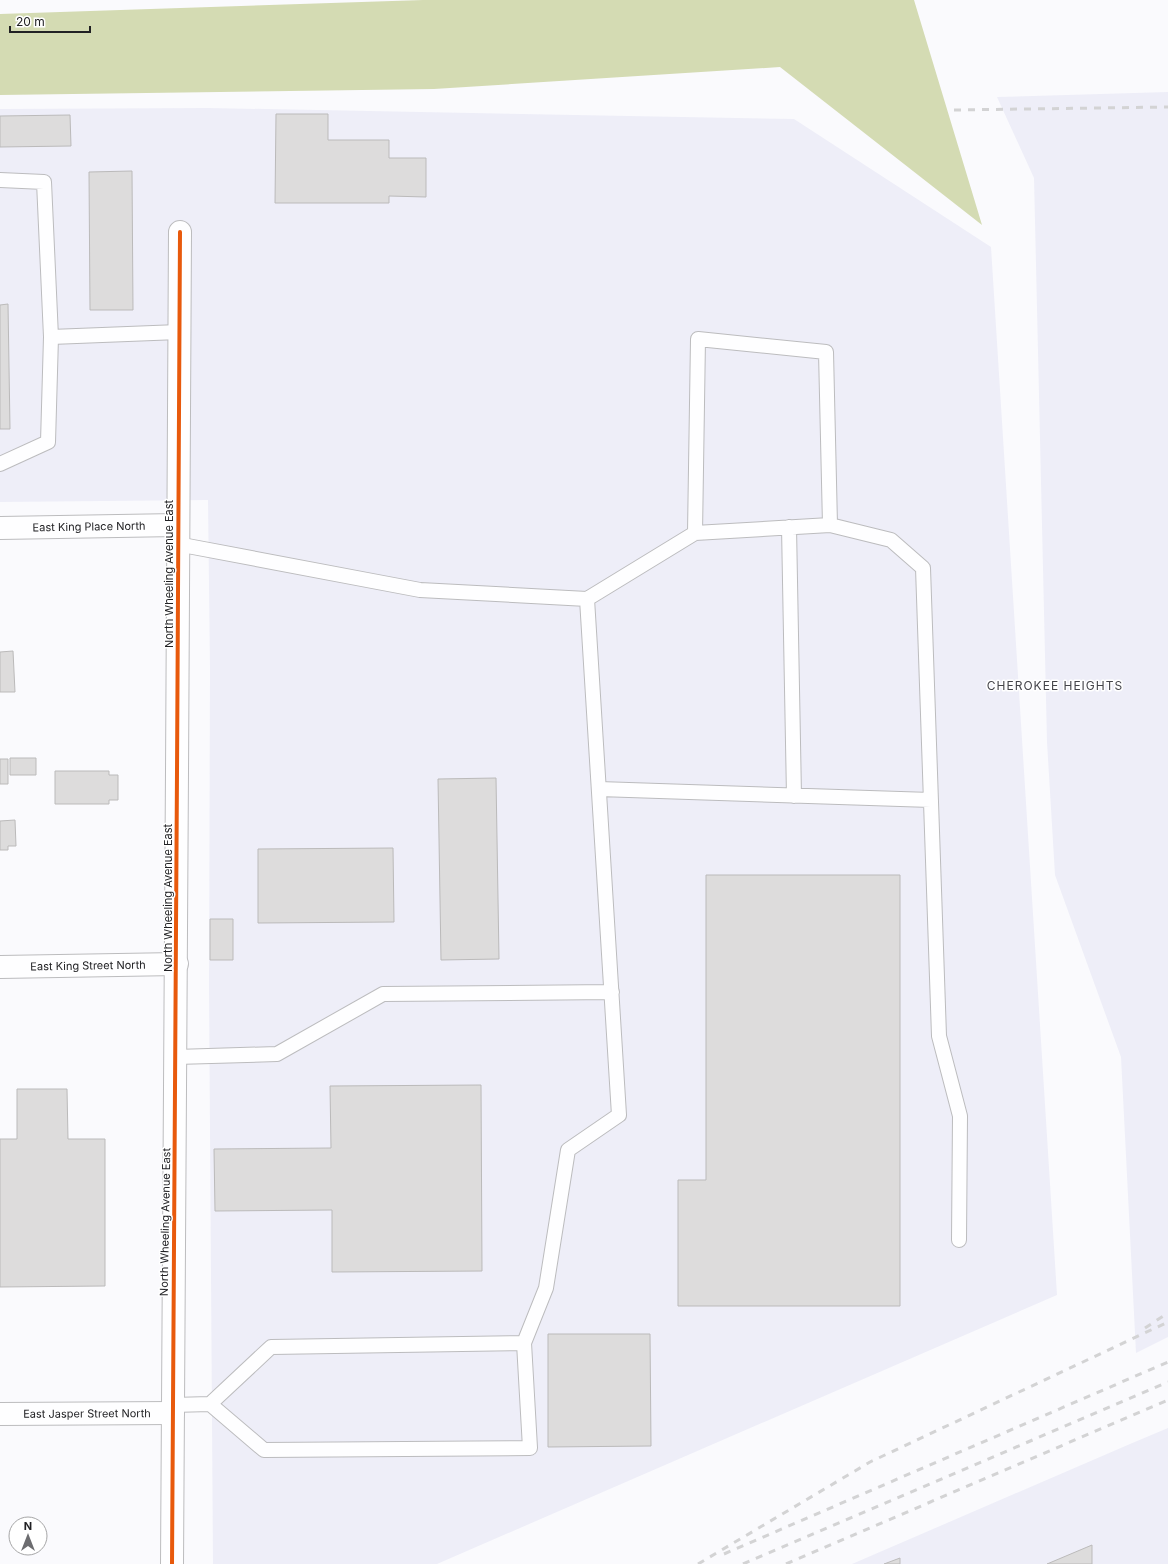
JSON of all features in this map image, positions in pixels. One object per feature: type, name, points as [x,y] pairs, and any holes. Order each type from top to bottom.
[{"type":"street","name":"North Wheeling Avenue East","points":[[172,1564],[177,964],[177,534],[180,232]]},
{"type":"street","name":"East King Place North","points":[[0,528],[177,534]]},
{"type":"street","name":"East King Street North","points":[[0,967],[177,964]]},
{"type":"street","name":"East Jasper Street North","points":[[0,1414],[173,1409]]},
{"type":"lane","points":[[0,180],[44,182],[50,337],[48,442],[0,464]]},
{"type":"lane","points":[[50,337],[179,332]]},
{"type":"lane","points":[[695,533],[698,339],[826,352],[830,525]]},
{"type":"lane","points":[[177,534],[420,590],[587,599],[695,533],[830,525],[891,540],[923,568],[939,1036],[960,1116],[959,1240]]},
{"type":"lane","points":[[789,527],[794,796]]},
{"type":"lane","points":[[210,1404],[264,1450],[530,1448],[524,1343],[546,1288],[568,1150],[619,1115],[587,599]]},
{"type":"lane","points":[[599,789],[931,800]]},
{"type":"lane","points":[[176,1057],[277,1054],[383,994],[612,992]]},
{"type":"lane","points":[[173,1409],[210,1404],[271,1347],[524,1343]]},
{"type":"shaded area","points":[[1168,92],[1168,1337],[1136,1353],[1121,1057],[1055,875],[1047,742],[1034,178],[997,97]]},
{"type":"shaded area","points":[[208,108],[794,119],[991,247],[1057,1295],[437,1564],[213,1564],[209,986],[210,669],[208,500],[0,502],[0,109]]},
{"type":"shaded area","points":[[1168,1428],[1168,1564],[852,1564],[1130,1444]]},
{"type":"green space","points":[[423,0],[914,0],[982,225],[780,67],[434,89],[0,95],[0,14]]},
{"type":"building","points":[[276,114],[328,114],[328,140],[389,140],[389,158],[426,158],[426,197],[389,196],[389,203],[275,203]]},
{"type":"building","points":[[70,115],[71,146],[0,147],[0,116]]},
{"type":"building","points":[[132,171],[133,310],[90,310],[89,172]]},
{"type":"building","points":[[8,304],[10,429],[0,429],[0,305]]},
{"type":"building","points":[[13,651],[15,692],[0,692],[0,652]]},
{"type":"building","points":[[10,758],[36,758],[36,775],[10,775]]},
{"type":"building","points":[[0,759],[8,759],[8,784],[0,784]]},
{"type":"building","points":[[55,771],[109,771],[109,775],[118,775],[118,800],[109,800],[109,804],[55,804]]},
{"type":"building","points":[[496,778],[499,959],[441,960],[438,779]]},
{"type":"building","points":[[15,820],[16,846],[8,846],[8,850],[0,850],[0,821]]},
{"type":"building","points":[[393,848],[394,922],[258,923],[258,849]]},
{"type":"building","points":[[706,875],[900,875],[900,1306],[678,1306],[678,1180],[706,1180]]},
{"type":"building","points":[[210,919],[233,919],[233,960],[210,960]]},
{"type":"building","points":[[481,1085],[482,1271],[332,1272],[332,1210],[215,1211],[214,1149],[331,1148],[330,1086]]},
{"type":"building","points":[[17,1089],[67,1089],[68,1139],[105,1139],[105,1286],[0,1287],[0,1139],[17,1139]]},
{"type":"building","points":[[548,1334],[650,1334],[651,1446],[548,1447]]},
{"type":"building","points":[[1092,1545],[1092,1564],[1047,1564]]},
{"type":"building","points":[[900,1558],[900,1564],[884,1564]]},
{"type":"railway","points":[[954,110],[1168,107]]},
{"type":"railway","points":[[1145,1328],[1168,1313]]},
{"type":"railway","points":[[698,1564],[870,1462],[1168,1322]]},
{"type":"railway","points":[[724,1554],[1168,1362]]},
{"type":"railway","points":[[743,1564],[1168,1382]]},
{"type":"railway","points":[[786,1564],[1168,1400]]},
{"type":"cycle path","points":[[172,1564],[180,232]]},
{"type":"district","name":"CHEROKEE HEIGHTS","points":[[1055,685]]}]
